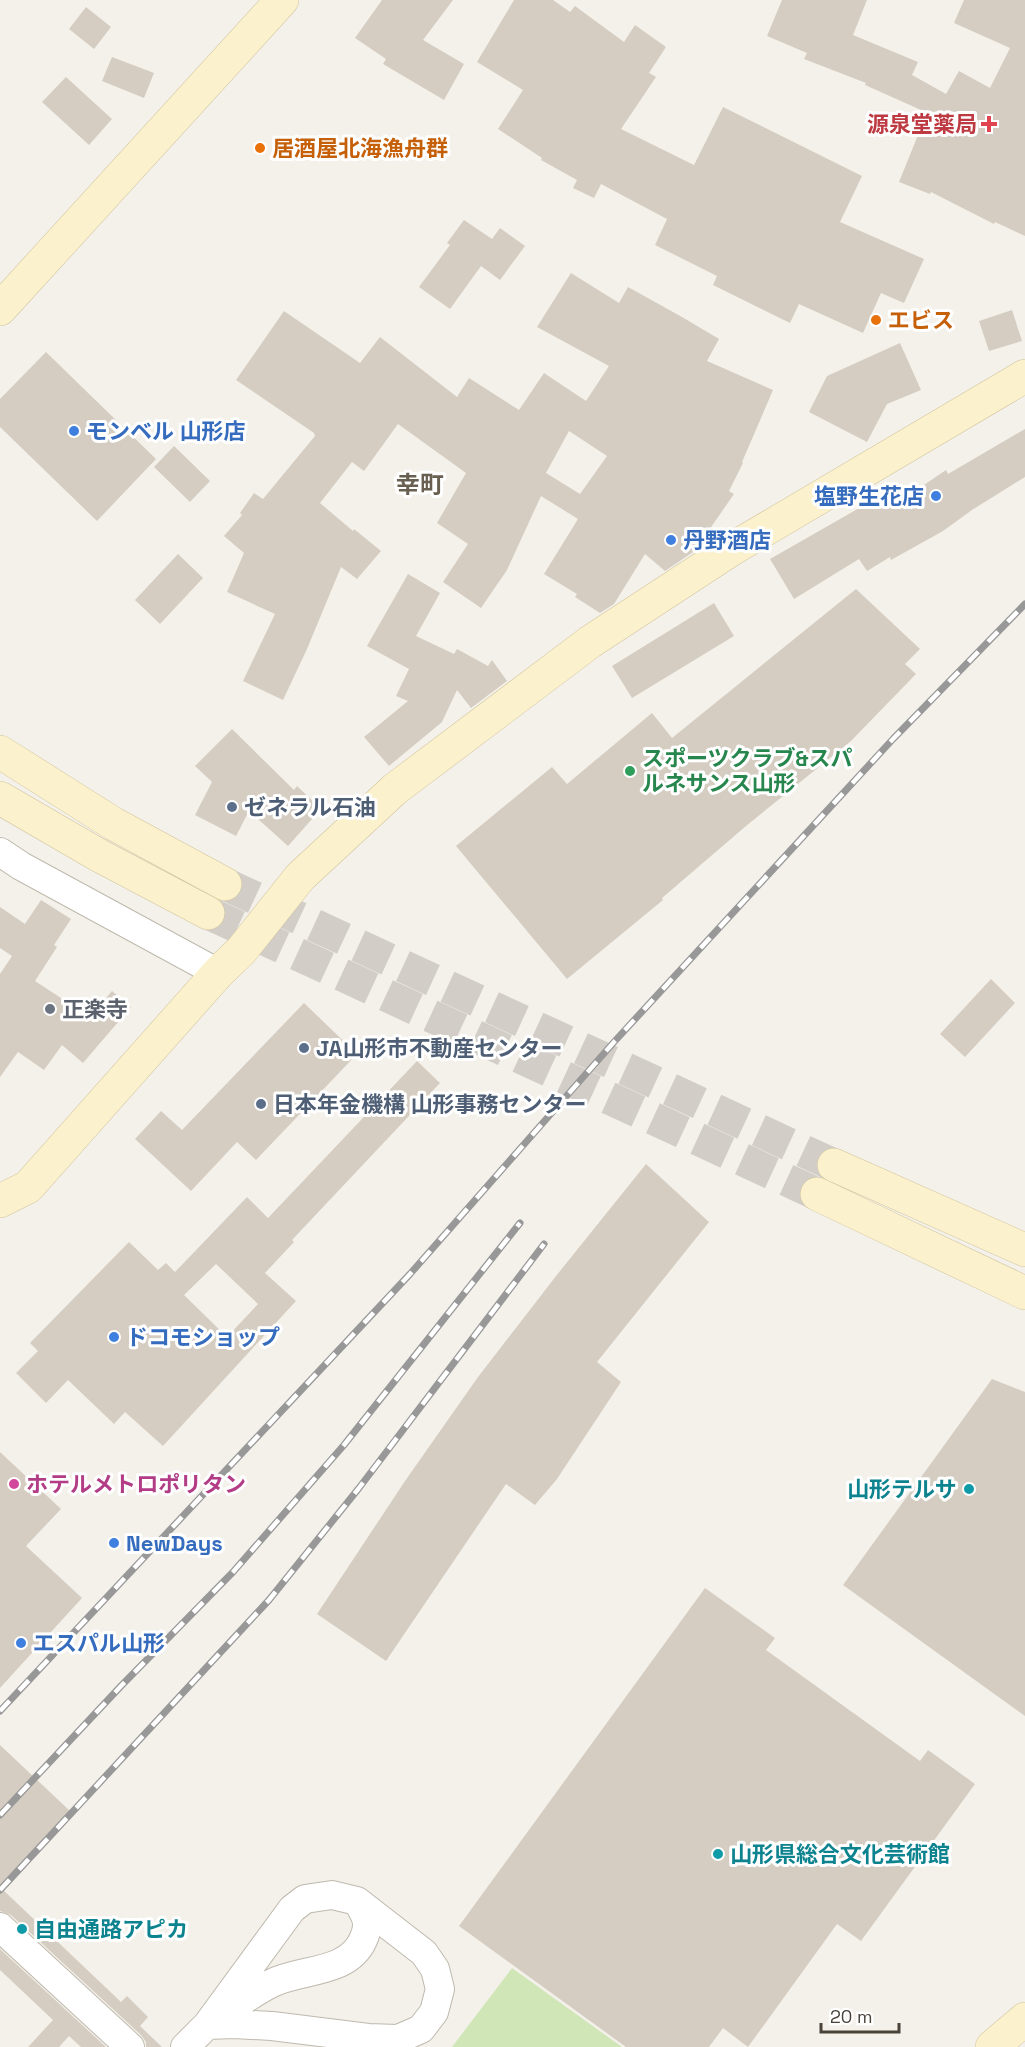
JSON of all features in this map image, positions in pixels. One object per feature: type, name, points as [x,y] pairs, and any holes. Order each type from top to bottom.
[{"type":"street","points":[[0,309],[282,0]]},
{"type":"street","points":[[0,1201],[28,1187],[218,973],[241,951],[300,877],[394,789],[590,642],[732,549],[1025,376]]},
{"type":"street","points":[[0,752],[114,824],[225,884]]},
{"type":"street","points":[[0,798],[100,856],[208,913]]},
{"type":"street","points":[[0,852],[21,866],[218,973]]},
{"type":"street","points":[[834,1165],[1025,1250]]},
{"type":"street","points":[[817,1194],[1025,1293]]},
{"type":"street","points":[[185,2047],[207,2025],[292,1909],[305,1899],[332,1895],[357,1902],[424,1953],[435,1969],[440,1989],[434,2012],[421,2029],[398,2039],[368,2038],[272,2026],[207,2025]]},
{"type":"street","points":[[207,2025],[272,1983],[342,1963],[354,1955],[366,1931],[367,1918],[357,1902]]},
{"type":"street","points":[[0,1927],[130,2047]]},
{"type":"green space","points":[[512,1968],[622,2047],[452,2047]]},
{"type":"building","points":[[382,0],[453,0],[423,40],[464,64],[444,100],[383,64],[386,59],[355,38]]},
{"type":"building","points":[[514,0],[553,0],[570,12],[575,6],[624,42],[635,25],[666,47],[649,73],[656,77],[621,129],[694,165],[723,107],[862,176],[840,222],[924,259],[904,303],[881,293],[863,333],[799,304],[790,323],[713,285],[717,276],[655,245],[667,219],[601,184],[594,198],[573,188],[577,180],[541,160],[542,158],[498,129],[523,90],[477,62]]},
{"type":"building","points":[[782,0],[867,0],[853,35],[918,62],[912,75],[946,94],[959,71],[990,88],[1010,48],[954,23],[964,0],[1025,0],[1025,236],[995,222],[994,224],[931,192],[930,194],[899,182],[918,135],[910,131],[921,110],[865,85],[866,83],[804,59],[807,53],[767,36]]},
{"type":"building","points":[[86,7],[111,27],[94,49],[69,29]]},
{"type":"building","points":[[112,57],[154,73],[144,98],[102,81]]},
{"type":"building","points":[[66,77],[112,119],[89,145],[42,102]]},
{"type":"building","points":[[464,220],[492,239],[500,228],[525,246],[500,280],[481,266],[450,309],[419,287],[450,245],[447,243]]},
{"type":"building","points":[[571,273],[619,303],[628,287],[719,339],[707,361],[773,390],[729,491],[734,494],[707,533],[710,536],[699,548],[665,571],[645,554],[614,604],[600,613],[575,597],[577,594],[544,574],[578,519],[541,496],[507,570],[481,608],[443,582],[468,544],[437,523],[466,473],[398,424],[364,471],[352,462],[320,503],[381,551],[357,579],[341,567],[283,700],[243,681],[275,614],[227,592],[244,553],[224,536],[242,515],[240,513],[254,493],[263,499],[315,436],[314,433],[236,380],[284,311],[360,363],[380,337],[457,397],[469,378],[519,410],[544,373],[586,401],[609,366],[537,327]],"holes":[[[569,431],[607,456],[580,494],[546,473]]]},
{"type":"building","points":[[1012,310],[1022,341],[989,351],[979,321]]},
{"type":"building","points":[[900,343],[921,390],[887,404],[867,442],[809,412],[827,376]]},
{"type":"building","points":[[46,352],[156,459],[97,521],[0,427],[0,399]]},
{"type":"building","points":[[1025,429],[1025,477],[943,531],[891,560],[890,557],[867,571],[859,559],[794,599],[770,559],[889,491],[896,504],[946,470],[948,474]]},
{"type":"building","points":[[174,446],[210,481],[190,502],[154,467]]},
{"type":"building","points":[[178,554],[203,578],[160,624],[135,600]]},
{"type":"building","points":[[408,574],[440,593],[416,636],[454,654],[457,649],[488,666],[492,660],[507,681],[471,708],[457,690],[442,722],[389,766],[364,737],[408,701],[396,696],[409,669],[367,646]]},
{"type":"building","points":[[856,589],[920,649],[905,664],[916,674],[851,741],[746,826],[662,898],[663,900],[567,979],[456,846],[552,767],[567,784],[652,713],[672,738]]},
{"type":"building","points":[[714,603],[734,636],[632,698],[612,666]]},
{"type":"building","points":[[232,729],[294,790],[297,786],[321,809],[288,846],[249,811],[236,836],[195,815],[212,782],[195,766]]},
{"type":"building","points":[[41,900],[71,919],[54,945],[57,947],[35,981],[90,1017],[112,991],[131,1007],[83,1063],[62,1045],[44,1070],[18,1052],[0,1077],[0,974],[12,956],[0,948],[0,907],[25,924]]},
{"type":"building","points":[[991,979],[1015,1003],[965,1057],[940,1034]]},
{"type":"building","points":[[304,1003],[357,1054],[256,1160],[237,1142],[191,1191],[135,1139],[161,1111],[182,1130]]},
{"type":"building","points":[[417,1061],[440,1083],[292,1240],[294,1242],[265,1273],[296,1301],[163,1446],[125,1412],[114,1424],[68,1380],[46,1403],[16,1373],[38,1351],[30,1343],[129,1242],[158,1270],[166,1263],[175,1272],[247,1197],[268,1218]],"holes":[[[216,1264],[258,1304],[227,1337],[184,1295]]]},
{"type":"building","points":[[646,1164],[709,1222],[597,1362],[621,1382],[557,1479],[535,1505],[506,1484],[386,1661],[317,1614],[405,1481],[478,1377]]},
{"type":"building","name":"山形テルサ","points":[[992,1379],[1025,1392],[1025,1716],[843,1585]]},
{"type":"building","name":"エスパル山形","points":[[0,1452],[61,1509],[26,1546],[82,1598],[0,1688]]},
{"type":"building","name":"山形県総合文化芸術館","points":[[705,1588],[775,1638],[766,1650],[920,1761],[928,1750],[975,1784],[861,1941],[837,1924],[748,2047],[723,2028],[709,2047],[626,2047],[459,1926]]},
{"type":"building","points":[[0,1745],[70,1811],[0,1886]]},
{"type":"building","points":[[0,1887],[121,2002],[127,1996],[148,2017],[140,2026],[162,2047],[146,2047],[146,2042],[141,2035],[11,1915],[0,1911]]},
{"type":"building","points":[[0,1949],[106,2047],[81,2047],[69,2036],[59,2047],[28,2047],[53,2020],[0,1970]]},
{"type":"tunnel","points":[[225,884],[834,1165]]},
{"type":"tunnel","points":[[208,913],[817,1194]]},
{"type":"railway","points":[[0,1711],[410,1274],[614,1042],[893,739],[1025,604]]},
{"type":"railway","points":[[0,1815],[121,1686],[233,1572],[344,1445],[520,1223]]},
{"type":"railway","points":[[0,1890],[269,1600],[359,1488],[544,1244]]},
{"type":"place","name":"源泉堂薬局","points":[[989,124]]},
{"type":"place","name":"居酒屋北海漁舟群","points":[[260,148]]},
{"type":"place","name":"エビス","points":[[876,320]]},
{"type":"place","name":"モンベル 山形店","points":[[74,431]]},
{"type":"place","name":"塩野生花店","points":[[936,496]]},
{"type":"place","name":"丹野酒店","points":[[671,540]]},
{"type":"place","name":"スポーツクラブ&スパ ルネサンス山形","points":[[630,771]]},
{"type":"place","name":"ゼネラル石油","points":[[232,807]]},
{"type":"place","name":"正楽寺","points":[[50,1009]]},
{"type":"place","name":"JA山形市不動産センター","points":[[304,1048]]},
{"type":"place","name":"日本年金機構 山形事務センター","points":[[261,1104]]},
{"type":"place","name":"ドコモショップ","points":[[114,1337]]},
{"type":"place","name":"ホテルメトロポリタン","points":[[14,1484]]},
{"type":"place","name":"山形テルサ","points":[[969,1489]]},
{"type":"place","name":"NewDays","points":[[114,1543]]},
{"type":"place","name":"エスパル山形","points":[[21,1643]]},
{"type":"place","name":"山形県総合文化芸術館","points":[[718,1854]]},
{"type":"place","name":"自由通路アピカ","points":[[22,1929]]},
{"type":"district","name":"幸町","points":[[420,485]]}]
